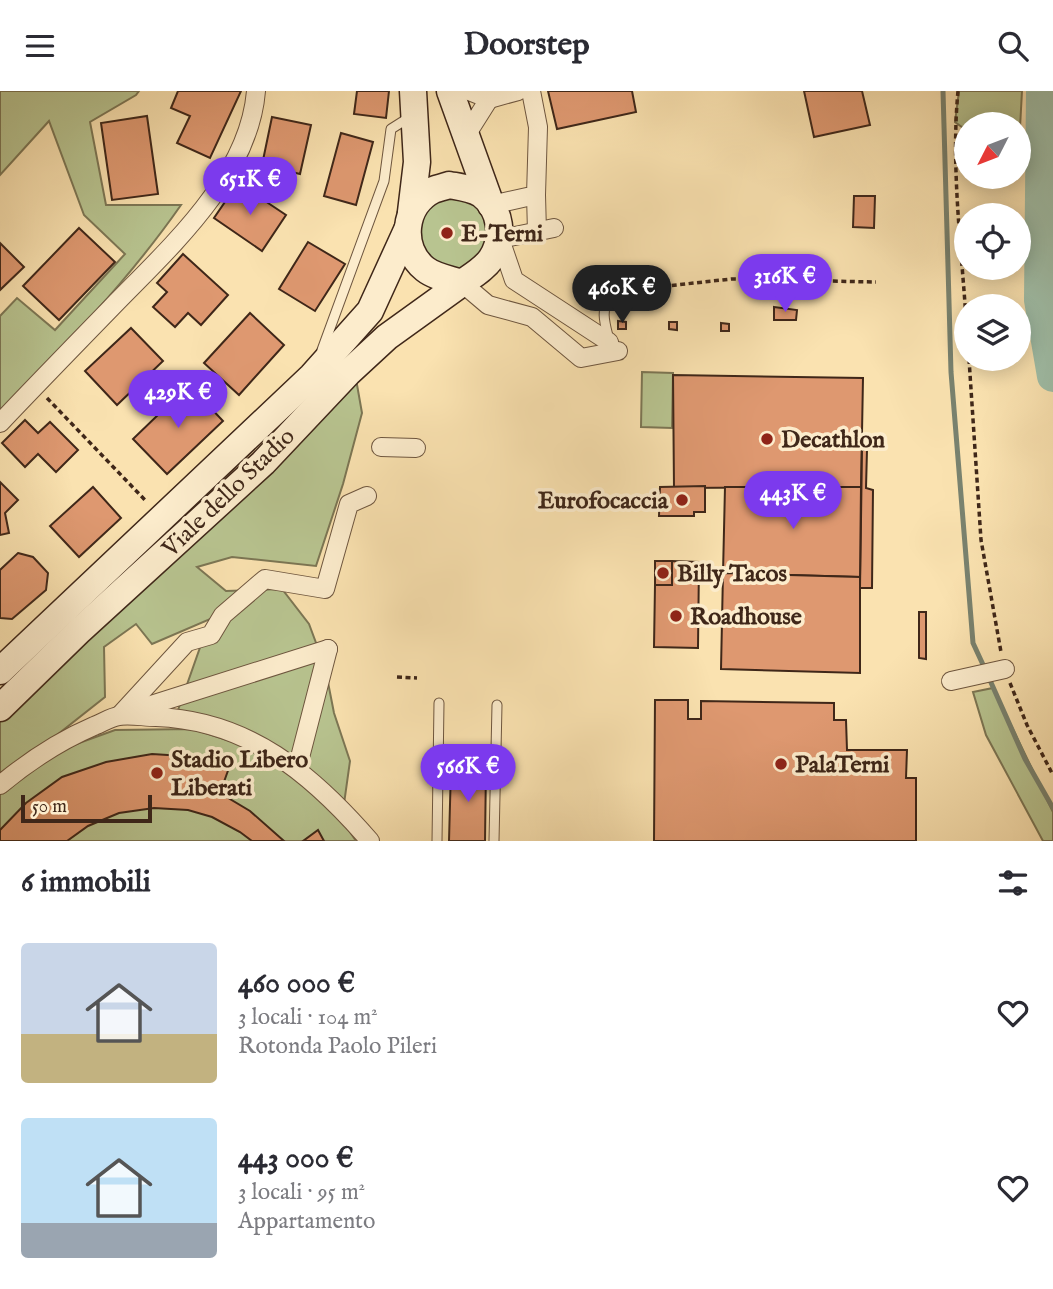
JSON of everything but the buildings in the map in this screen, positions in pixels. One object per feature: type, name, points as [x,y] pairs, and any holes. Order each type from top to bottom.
[{"type":"main road","points":[[450,91],[465,137],[498,218],[500,239],[492,258],[482,269],[461,283],[426,269],[415,259],[409,245],[409,221],[421,199],[434,190],[449,185],[465,187],[480,194],[491,205]]},
{"type":"main road","name":"Viale dello Stadio","points":[[0,671],[312,376],[369,311],[409,221],[417,162],[414,103]]},
{"type":"main road","name":"Viale dello Stadio","points":[[0,708],[78,632],[263,463],[348,373],[387,337],[461,283]]},
{"type":"street","points":[[0,423],[201,213],[229,170],[246,134],[255,105],[256,91]]},
{"type":"street","points":[[469,91],[489,99],[518,91]]},
{"type":"street","points":[[531,91],[538,127],[536,195],[546,230],[500,239],[514,280],[614,346]]},
{"type":"street","points":[[465,137],[489,99]]},
{"type":"street","points":[[491,205],[536,195]]},
{"type":"street","points":[[461,283],[488,305],[533,317],[581,358],[614,346]]},
{"type":"street","points":[[380,447],[416,447]]},
{"type":"street","points":[[119,716],[187,642],[211,635],[223,615],[265,579],[325,589],[349,504],[367,496]]},
{"type":"street","points":[[0,785],[41,753],[75,734],[119,716],[328,649],[297,769]]},
{"type":"street","points":[[951,681],[1005,669]]},
{"type":"street","points":[[119,716],[179,718],[224,731],[273,751],[297,769],[353,821],[370,841]]},
{"type":"lane","points":[[312,376],[384,181],[391,129],[414,103]]},
{"type":"lane","points":[[610,295],[604,303],[604,315],[614,346]]},
{"type":"lane","points":[[437,841],[439,703]]},
{"type":"lane","points":[[494,841],[497,705]]},
{"type":"path","points":[[958,91],[957,178],[964,294]]},
{"type":"path","points":[[610,295],[616,291],[732,279],[876,282]]},
{"type":"path","points":[[970,371],[981,540],[996,631],[1005,669],[1027,725],[1053,775]]},
{"type":"path","points":[[36,386],[145,500]]},
{"type":"path","points":[[397,677],[417,678]]},
{"type":"green space","points":[[0,91],[139,91],[90,122],[106,205],[181,205],[117,287],[0,413],[0,316],[17,298],[55,330],[125,254],[84,215],[49,121],[0,175]]},
{"type":"green space","points":[[959,91],[1022,91],[1021,112],[956,112]]},
{"type":"green space","points":[[438,195],[477,203],[490,224],[487,249],[458,272],[433,268],[412,223]]},
{"type":"green space","points":[[642,372],[673,373],[672,428],[641,427]]},
{"type":"green space","points":[[356,379],[362,413],[343,484],[316,566],[232,557],[197,567],[226,591],[282,589],[309,624],[325,667],[334,713],[350,761],[343,811],[304,767],[177,713],[210,619],[152,644],[136,624],[104,647],[105,697],[0,780],[0,716]]},
{"type":"green space","points":[[993,688],[1053,812],[1053,841],[1043,841],[986,735],[973,692]]},
{"type":"green space","name":"Stadio Libero Liberati","points":[[193,729],[267,753],[329,800],[356,841],[0,841],[0,791],[43,756],[115,730]]},
{"type":"waterway","points":[[943,91],[951,372],[973,643],[985,669]]},
{"type":"waterway","points":[[1042,91],[1040,300],[1053,376]]},
{"type":"waterway","points":[[989,678],[1025,759],[1053,808]]},
{"type":"place","name":"E-Terni","points":[[447,233]]},
{"type":"place","name":"Decathlon","points":[[767,439]]},
{"type":"place","name":"Eurofocaccia","points":[[682,500]]},
{"type":"place","name":"Billy Tacos","points":[[663,573]]},
{"type":"place","name":"Roadhouse","points":[[676,616]]},
{"type":"place","name":"PalaTerni","points":[[781,764]]},
{"type":"place","name":"Stadio Libero Liberati","points":[[157,773]]}]
